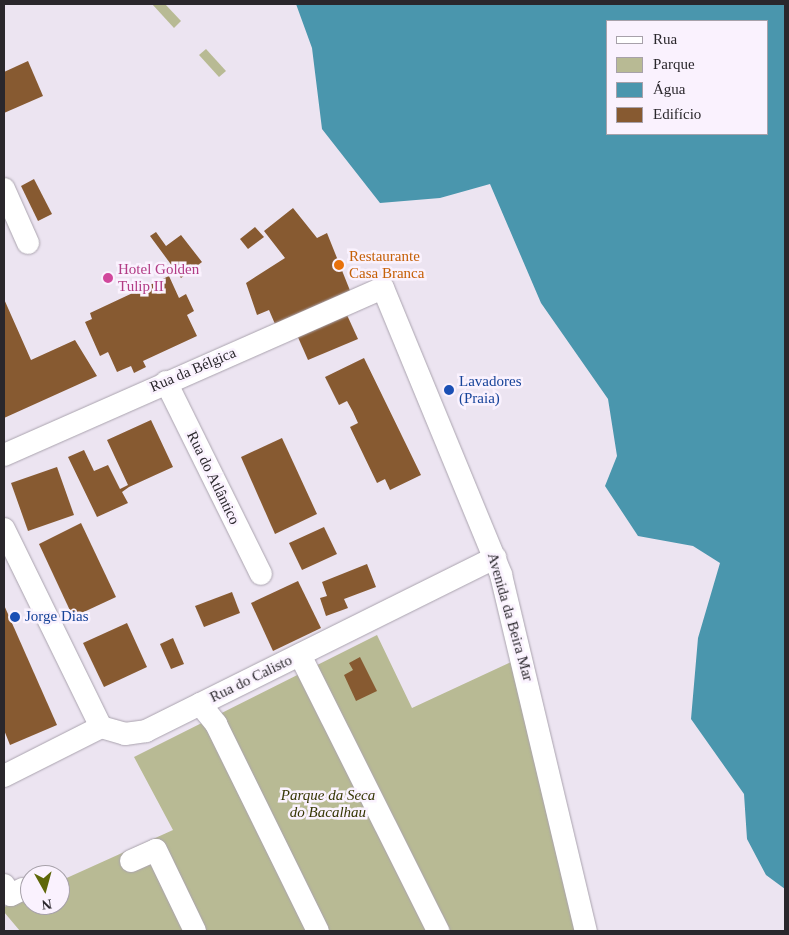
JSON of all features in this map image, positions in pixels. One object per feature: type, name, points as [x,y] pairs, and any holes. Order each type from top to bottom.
[{"type":"street","points":[[4,189],[28,244]]},
{"type":"street","name":"Rua da Bélgica","points":[[4,455],[383,288]]},
{"type":"street","name":"Avenida da Beira Mar","points":[[383,288],[495,558],[586,931]]},
{"type":"street","name":"Rua do Atlântico","points":[[166,382],[261,574]]},
{"type":"street","points":[[4,529],[101,727],[4,776]]},
{"type":"street","name":"Rua do Calisto","points":[[101,727],[125,734],[146,731],[495,558]]},
{"type":"street","points":[[300,655],[438,931]]},
{"type":"street","points":[[200,704],[206,729],[306,931]]},
{"type":"street","points":[[200,704],[216,724],[318,931]]},
{"type":"street","points":[[132,861],[156,850],[195,931]]},
{"type":"green space","points":[[152,4],[165,4],[181,21],[174,28]]},
{"type":"green space","points":[[206,49],[226,71],[219,77],[199,55]]},
{"type":"green space","name":"Parque da Seca do Bacalhau","points":[[377,635],[412,708],[511,662],[575,931],[20,931],[4,912],[4,907],[20,900],[20,915],[70,915],[70,876],[173,830],[134,757]]},
{"type":"water","points":[[296,4],[785,4],[785,889],[766,875],[747,839],[744,794],[691,719],[698,638],[720,563],[693,546],[638,536],[605,486],[617,456],[608,399],[541,303],[490,184],[440,198],[380,203],[322,129],[312,48]]},
{"type":"building","points":[[28,61],[43,96],[4,113],[4,72]]},
{"type":"building","points":[[34,179],[52,214],[38,221],[21,186]]},
{"type":"building","points":[[293,208],[317,238],[327,233],[351,293],[275,324],[269,310],[257,315],[246,283],[285,258],[264,231]]},
{"type":"building","points":[[255,227],[264,237],[248,249],[240,239]]},
{"type":"building","points":[[156,232],[166,246],[181,235],[202,262],[181,278],[150,236]]},
{"type":"building","points":[[169,276],[179,298],[186,294],[194,311],[187,315],[197,336],[143,361],[146,367],[134,373],[131,366],[117,372],[108,352],[100,356],[85,322],[92,319],[90,313]]},
{"type":"building","points":[[4,299],[31,360],[75,340],[97,376],[4,418]]},
{"type":"building","points":[[347,315],[358,339],[308,360],[297,335]]},
{"type":"building","points":[[364,358],[421,475],[390,490],[385,479],[377,483],[350,427],[358,423],[353,412],[347,401],[339,405],[325,377]]},
{"type":"building","points":[[151,420],[173,467],[129,487],[122,492],[128,503],[97,517],[68,457],[84,450],[94,471],[108,465],[120,489],[128,485],[107,440]]},
{"type":"building","points":[[282,438],[317,514],[275,534],[241,457]]},
{"type":"building","points":[[57,467],[74,515],[28,531],[11,483]]},
{"type":"building","points":[[81,523],[116,597],[73,617],[39,544]]},
{"type":"building","points":[[324,527],[337,554],[302,570],[289,543]]},
{"type":"building","points":[[367,564],[376,587],[344,599],[348,608],[326,616],[320,598],[327,596],[322,582]]},
{"type":"building","points":[[298,581],[321,628],[273,651],[251,603]]},
{"type":"building","points":[[232,592],[240,613],[204,627],[195,606]]},
{"type":"building","points":[[4,605],[57,725],[10,745],[4,730]]},
{"type":"building","points":[[127,623],[147,667],[104,687],[83,643]]},
{"type":"building","points":[[173,638],[184,664],[171,669],[160,644]]},
{"type":"building","points":[[360,657],[377,691],[356,701],[344,675],[353,670],[349,663]]},
{"type":"place","name":"Restaurante Casa Branca","points":[[339,265]]},
{"type":"place","name":"Hotel Golden Tulip II","points":[[108,278]]},
{"type":"place","name":"Lavadores (Praia)","points":[[449,390]]},
{"type":"place","name":"Jorge Dias","points":[[15,617]]}]
